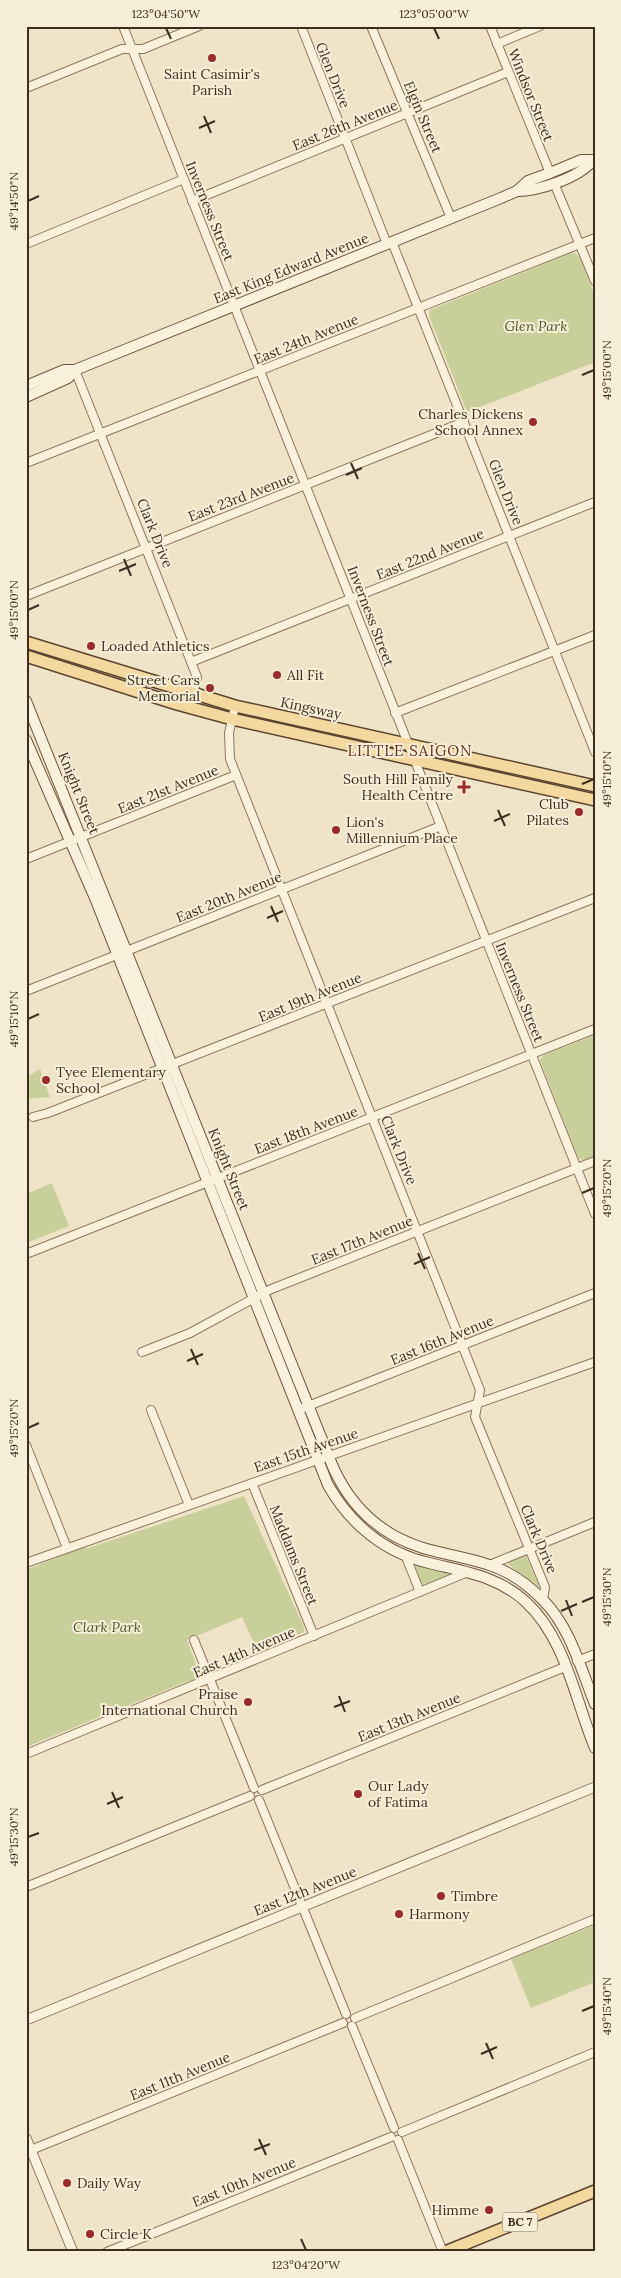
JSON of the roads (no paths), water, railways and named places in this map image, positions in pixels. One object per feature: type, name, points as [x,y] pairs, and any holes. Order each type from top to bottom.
[{"type":"main road","name":"East King Edward Avenue","points":[[26,386],[64,370],[75,370],[517,191],[532,191],[581,160],[593,161]]},
{"type":"main road","name":"East King Edward Avenue","points":[[26,397],[68,378],[75,370]]},
{"type":"main road","name":"Kingsway","points":[[26,642],[236,706],[595,786]]},
{"type":"main road","name":"Kingsway","points":[[26,656],[190,708],[232,719],[595,800]]},
{"type":"main road","name":"Knight Street","points":[[26,700],[173,1065],[212,1180]]},
{"type":"main road","name":"Knight Street","points":[[26,740],[71,841],[162,1069],[212,1180],[260,1296],[309,1406],[328,1455],[346,1492],[376,1525],[421,1547],[492,1564]]},
{"type":"main road","name":"Knight Street","points":[[260,1296],[298,1410],[335,1498],[356,1523],[381,1543],[406,1556],[471,1571]]},
{"type":"main road","name":"Clark Drive","points":[[492,1564],[521,1581],[543,1600],[564,1628],[595,1704]]},
{"type":"main road","points":[[471,1571],[499,1583],[526,1602],[546,1627],[565,1666],[595,1748]]},
{"type":"main road","name":"BC 7","points":[[444,2252],[595,2191]]},
{"type":"street","name":"Inverness Street","points":[[123,26],[595,1214]]},
{"type":"street","points":[[26,88],[122,49],[144,49],[199,26]]},
{"type":"street","name":"Glen Drive","points":[[301,26],[345,139],[419,308],[595,752]]},
{"type":"street","name":"Elgin Street","points":[[371,26],[451,218]]},
{"type":"street","name":"Windsor Street","points":[[490,26],[595,281]]},
{"type":"street","points":[[497,44],[540,26]]},
{"type":"street","name":"East 26th Avenue","points":[[192,201],[508,72]]},
{"type":"street","points":[[26,244],[184,179]]},
{"type":"street","name":"East 24th Avenue","points":[[26,463],[595,238]]},
{"type":"street","name":"Clark Drive","points":[[75,370],[198,679],[190,708]]},
{"type":"street","name":"East 23rd Avenue","points":[[26,596],[464,422]]},
{"type":"street","name":"East 22nd Avenue","points":[[191,662],[595,502]]},
{"type":"street","points":[[395,713],[595,635]]},
{"type":"street","name":"Clark Drive","points":[[236,706],[232,719],[228,749],[236,775],[480,1390],[474,1414],[528,1549],[545,1586],[543,1600]]},
{"type":"street","name":"East 21st Avenue","points":[[26,859],[236,775]]},
{"type":"street","name":"East 20th Avenue","points":[[26,991],[440,826]]},
{"type":"street","name":"East 19th Avenue","points":[[33,1117],[173,1065],[595,898]]},
{"type":"street","name":"East 18th Avenue","points":[[26,1254],[595,1029]]},
{"type":"street","name":"East 17th Avenue","points":[[142,1352],[190,1333],[260,1296],[595,1161]]},
{"type":"street","name":"East 16th Avenue","points":[[298,1410],[595,1293]]},
{"type":"street","name":"East 15th Avenue","points":[[26,1562],[595,1362]]},
{"type":"street","points":[[151,1410],[189,1505]]},
{"type":"street","points":[[26,1445],[67,1548]]},
{"type":"street","name":"Maddams Street","points":[[252,1483],[314,1636]]},
{"type":"street","points":[[492,1564],[595,1522]]},
{"type":"street","points":[[406,1556],[420,1592]]},
{"type":"street","name":"East 14th Avenue","points":[[26,1754],[471,1571]]},
{"type":"street","points":[[194,1640],[258,1789],[263,1796],[259,1800]]},
{"type":"street","points":[[577,1661],[595,1654]]},
{"type":"street","name":"East 13th Avenue","points":[[258,1789],[565,1666]]},
{"type":"street","name":"East 12th Avenue","points":[[26,2020],[595,1787]]},
{"type":"street","points":[[26,1887],[250,1796],[251,1791],[258,1789]]},
{"type":"street","points":[[250,1796],[254,1800],[259,1800]]},
{"type":"street","points":[[259,1800],[346,2014]]},
{"type":"street","points":[[355,2018],[595,1919]]},
{"type":"street","points":[[346,2014],[352,2014],[355,2018]]},
{"type":"street","points":[[346,2014],[343,2018],[343,2023],[346,2026],[352,2026]]},
{"type":"street","points":[[352,2026],[355,2023],[355,2018]]},
{"type":"street","name":"East 11th Avenue","points":[[29,2151],[343,2023]]},
{"type":"street","points":[[352,2026],[394,2128]]},
{"type":"street","points":[[402,2132],[595,2052]]},
{"type":"street","points":[[394,2128],[399,2128],[402,2132]]},
{"type":"street","points":[[394,2128],[390,2132],[444,2252]]},
{"type":"street","points":[[394,2138],[402,2137],[402,2132]]},
{"type":"street","points":[[26,2138],[29,2151],[73,2252]]},
{"type":"street","name":"East 10th Avenue","points":[[107,2252],[350,2153],[394,2138]]},
{"type":"place","name":"Saint Casimir's Parish","points":[[212,58]]},
{"type":"place","name":"Charles Dickens School Annex","points":[[533,422]]},
{"type":"place","name":"Loaded Athletics","points":[[91,646]]},
{"type":"place","name":"All Fit","points":[[277,675]]},
{"type":"place","name":"Street Cars Memorial","points":[[210,688]]},
{"type":"place","name":"South Hill Family Health Centre","points":[[464,787]]},
{"type":"place","name":"Club Pilates","points":[[579,812]]},
{"type":"place","name":"Lion's Millennium Place","points":[[336,830]]},
{"type":"place","name":"Tyee Elementary School","points":[[46,1080]]},
{"type":"place","name":"Praise International Church","points":[[248,1702]]},
{"type":"place","name":"Our Lady of Fatima","points":[[358,1794]]},
{"type":"place","name":"Timbre","points":[[441,1896]]},
{"type":"place","name":"Harmony","points":[[399,1914]]},
{"type":"place","name":"Daily Way","points":[[67,2183]]},
{"type":"place","name":"Himme","points":[[489,2210]]},
{"type":"place","name":"Circle K","points":[[90,2234]]},
{"type":"district","name":"LITTLE SAIGON","points":[[410,751]]},
{"type":"park label","name":"Glen Park","points":[[536,326]]},
{"type":"park label","name":"Clark Park","points":[[107,1627]]}]
